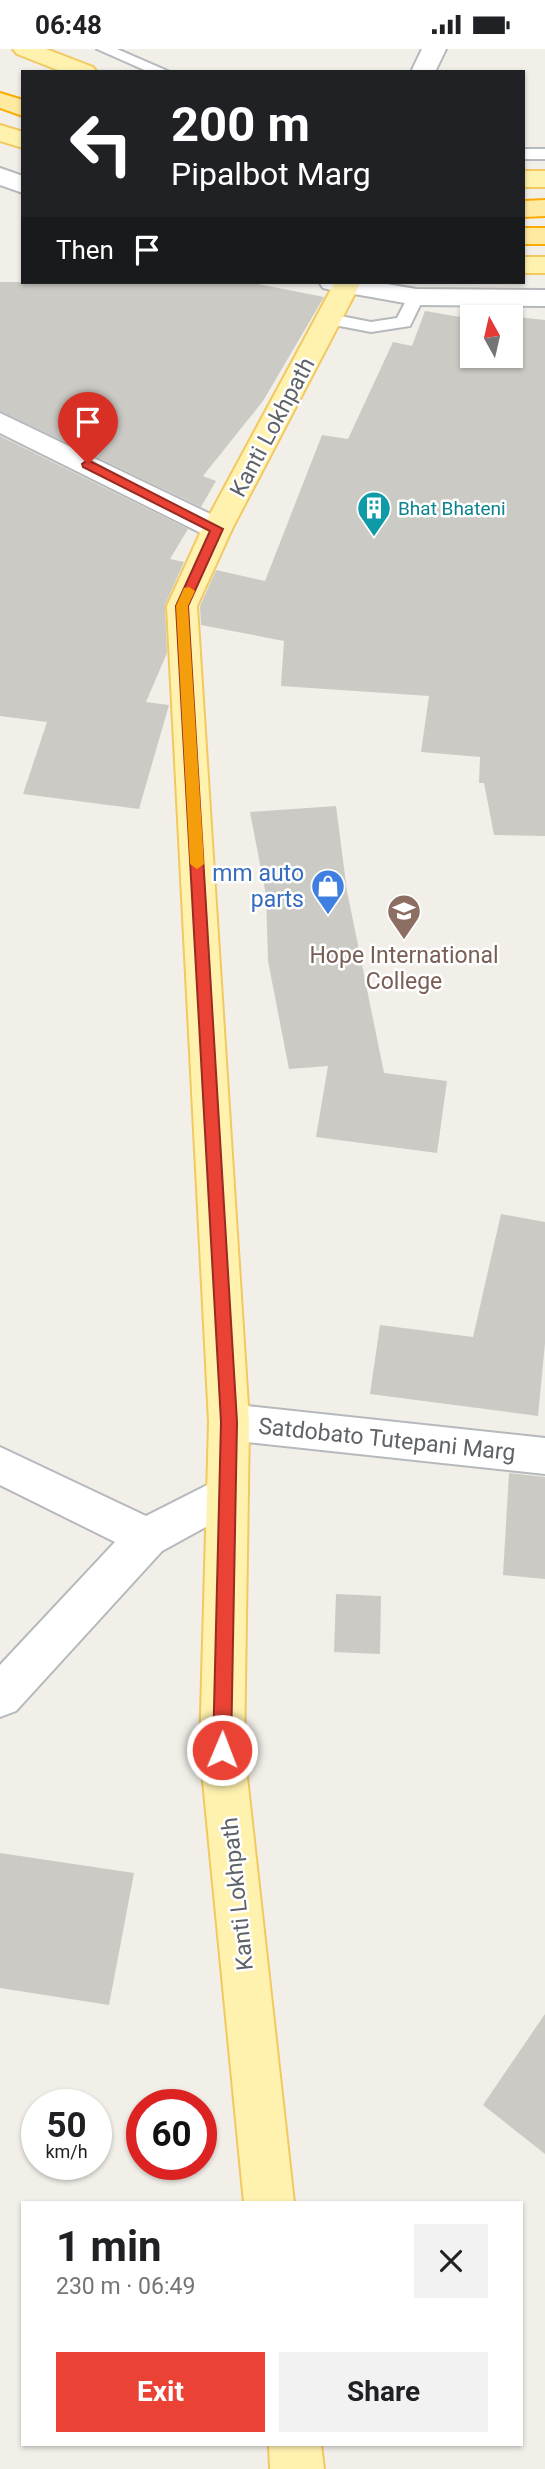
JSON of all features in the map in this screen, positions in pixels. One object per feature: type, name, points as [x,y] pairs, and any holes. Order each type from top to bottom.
[{"type":"highway","points":[[0,100],[21,108]]},
{"type":"highway","points":[[525,209],[545,208]]},
{"type":"highway","points":[[525,236],[545,236]]},
{"type":"main road","points":[[26,49],[80,70]]},
{"type":"main road","points":[[0,132],[21,140]]},
{"type":"main road","points":[[525,179],[545,179]]},
{"type":"main road","points":[[525,265],[545,265]]},
{"type":"main road","name":"Kanti Lokhpath","points":[[269,2201],[222,1750],[229,1422],[182,606],[217,529],[330,319],[342,284]]},
{"type":"main road","points":[[295,2446],[297,2469]]},
{"type":"street","points":[[424,70],[434,49]]},
{"type":"street","points":[[0,176],[21,184]]},
{"type":"street","points":[[347,284],[416,297],[545,298]]},
{"type":"street","points":[[0,422],[217,529]]},
{"type":"street","name":"Satdobato Tutepani Marg","points":[[229,1422],[545,1456]]},
{"type":"street","points":[[0,1465],[148,1537]]},
{"type":"street","points":[[0,1696],[148,1537],[227,1494]]},
{"type":"lane","points":[[104,49],[158,70]]},
{"type":"lane","points":[[525,154],[545,154]]},
{"type":"lane","points":[[330,319],[371,327],[404,322],[416,297]]},
{"type":"building","points":[[0,282],[258,284],[324,297],[263,401],[203,476],[216,481],[201,507],[0,411]]},
{"type":"building","points":[[425,311],[460,317],[460,368],[523,368],[523,318],[545,320],[545,836],[494,835],[484,783],[479,783],[480,757],[421,752],[429,696],[281,686],[284,641],[201,625],[200,606],[216,570],[265,581],[322,435],[348,439],[393,342],[412,346]]},
{"type":"building","points":[[0,436],[188,529],[170,559],[184,562],[165,605],[167,653],[146,702],[169,705],[139,809],[23,794],[47,722],[0,716]]},
{"type":"building","points":[[336,806],[347,891],[384,1073],[447,1081],[437,1153],[316,1137],[328,1066],[289,1069],[268,961],[266,895],[250,812]]},
{"type":"building","points":[[501,1214],[545,1222],[545,1343],[538,1416],[370,1394],[380,1325],[473,1337]]},
{"type":"building","points":[[509,1473],[545,1477],[545,1579],[503,1575]]},
{"type":"building","points":[[336,1594],[381,1596],[380,1654],[334,1652]]},
{"type":"building","points":[[0,1853],[134,1873],[109,2005],[0,1988]]},
{"type":"building","points":[[545,2014],[545,2154],[483,2105]]},
{"type":"slow traffic","points":[[189,591],[182,606],[197,864]]},
{"type":"place","name":"Bhat Bhateni","points":[[374,538]]},
{"type":"place","name":"mm auto parts","points":[[328,916]]},
{"type":"place","name":"Hope International College","points":[[404,941]]},
{"type":"route","points":[[88,464],[217,529],[182,606],[229,1422],[222,1750]]}]
